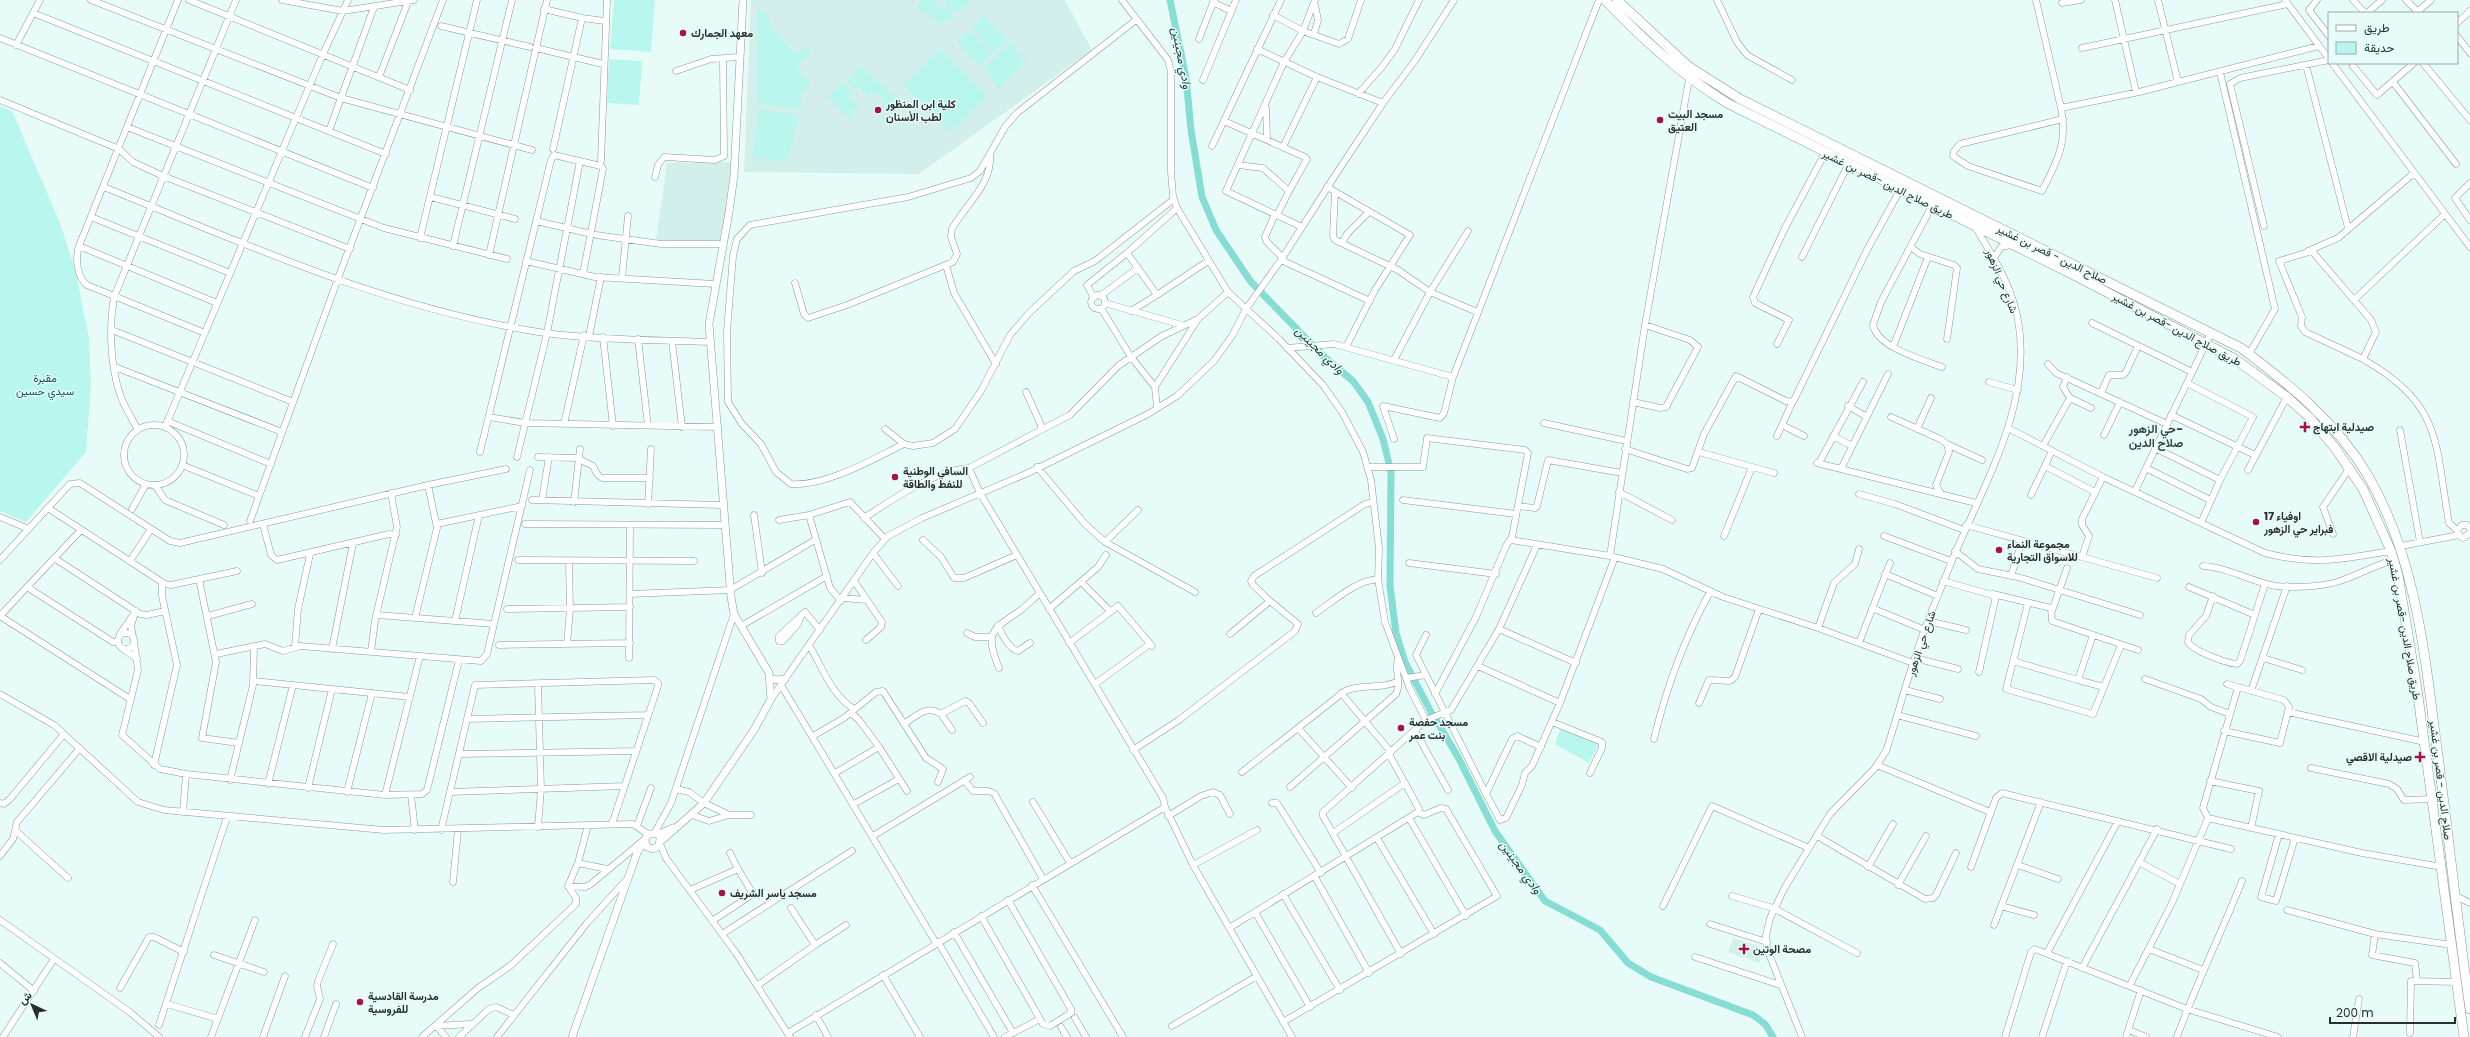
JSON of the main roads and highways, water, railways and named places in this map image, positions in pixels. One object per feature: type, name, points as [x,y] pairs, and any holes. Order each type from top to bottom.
[{"type":"highway","name":"طريق صلاح الدين -قصر بن غشير","points":[[1605,0],[1656,51],[1689,79],[1727,103],[1816,149],[2012,244],[2207,343],[2235,359],[2287,397],[2310,418],[2349,468],[2363,489],[2394,560],[2425,742],[2464,1037]]},
{"type":"highway","name":"صلاح الدين - قصر بن غشير","points":[[1617,0],[1672,53],[1710,82],[1740,100],[2211,333],[2249,354],[2299,393],[2347,445],[2366,473],[2401,546],[2422,641],[2457,899],[2470,1009]]},
{"type":"highway","points":[[1816,149],[1821,140]]},
{"type":"highway","points":[[2442,869],[2449,875],[2453,869]]},
{"type":"highway","points":[[2447,904],[2451,899],[2457,899]]},
{"type":"main road","points":[[634,862],[641,854],[660,843],[704,803],[754,730],[771,699],[771,678],[765,664],[734,614],[730,590],[722,505],[718,427],[709,324],[734,176],[743,0]]},
{"type":"main road","points":[[771,678],[783,682]]},
{"type":"main road","points":[[572,1037],[634,862],[649,836],[682,824]]},
{"type":"main road","points":[[649,836],[660,843]]},
{"type":"main road","points":[[649,836],[646,846],[652,849]]},
{"type":"waterway","name":"وادي مجينين","points":[[1170,0],[1186,78],[1191,130],[1202,197],[1216,230],[1251,282],[1324,357],[1353,381],[1368,402],[1383,439],[1391,472],[1390,586],[1396,633],[1405,662],[1432,714]]},
{"type":"waterway","name":"وادي مجينين","points":[[1436,720],[1458,757],[1495,831],[1545,901],[1600,930],[1628,963],[1651,977],[1753,1015],[1765,1024],[1773,1037]]},
{"type":"place","name":"معهد الجمارك","points":[[683,33]]},
{"type":"place","name":"كلية ابن المنظور لطب الأسنان","points":[[878,110]]},
{"type":"place","name":"مسجد البيت العتيق","points":[[1660,120]]},
{"type":"place","name":"صيدلية ابتهاج","points":[[2305,427]]},
{"type":"place","name":"السافي الوطنية للنفط والطاقة","points":[[895,477]]},
{"type":"place","name":"اوفياء 17 فبراير حي الزهور","points":[[2256,522]]},
{"type":"place","name":"مجموعة النماء للاسواق التجارية","points":[[1999,550]]},
{"type":"place","name":"مسجد حفصة بنت عمر","points":[[1401,728]]},
{"type":"place","name":"صيدلية الاقصي","points":[[2420,757]]},
{"type":"place","name":"مسجد ياسر الشريف","points":[[722,893]]},
{"type":"place","name":"مصحة الوتين","points":[[1744,949]]},
{"type":"place","name":"مدرسة القادسية للفروسية","points":[[360,1002]]},
{"type":"district","name":"حي الزهور- صلاح الدين","points":[[2156,435]]},
{"type":"park label","name":"مقبرة سيدي حسين","points":[[45,384]]}]
